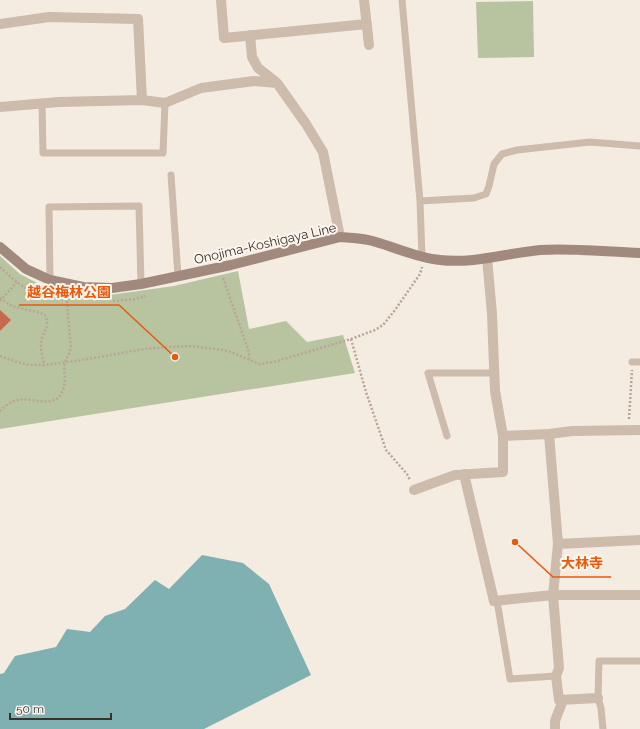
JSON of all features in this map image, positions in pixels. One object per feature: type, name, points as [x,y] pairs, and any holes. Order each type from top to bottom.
[{"type":"main road","name":"Onojima-Koshigaya Line","points":[[0,247],[26,269],[50,280],[83,287],[112,288],[141,284],[231,265],[340,237],[375,241],[422,261],[459,261],[542,250],[585,250],[640,253]]},
{"type":"street","points":[[221,0],[224,38],[367,24]]},
{"type":"street","points":[[364,0],[369,45]]},
{"type":"street","points":[[0,24],[49,17],[138,19],[142,100]]},
{"type":"street","points":[[250,35],[252,57],[258,68],[277,83],[306,124],[323,152],[340,237]]},
{"type":"street","points":[[0,107],[59,102],[142,100],[165,103],[201,88],[254,81],[277,83]]},
{"type":"street","points":[[414,490],[455,475],[503,472],[502,436],[495,391],[492,314],[487,258]]},
{"type":"street","points":[[502,436],[549,434],[572,431],[640,430]]},
{"type":"street","points":[[549,434],[558,544],[553,596],[558,668],[556,676],[559,700],[598,698]]},
{"type":"street","points":[[464,474],[494,601],[553,596],[640,595]]},
{"type":"street","points":[[558,544],[640,540]]},
{"type":"street","points":[[555,729],[554,721],[563,700]]},
{"type":"lane","points":[[402,0],[420,200],[422,261]]},
{"type":"lane","points":[[42,104],[43,153],[163,153],[165,103]]},
{"type":"lane","points":[[420,200],[474,198],[486,194],[494,164],[502,154],[517,150],[590,142],[640,146]]},
{"type":"lane","points":[[171,175],[178,276]]},
{"type":"lane","points":[[50,280],[49,207],[139,206],[141,284]]},
{"type":"lane","points":[[632,362],[640,362]]},
{"type":"lane","points":[[447,436],[428,374],[494,373]]},
{"type":"lane","points":[[497,601],[510,679],[556,676]]},
{"type":"lane","points":[[604,729],[598,698],[599,661],[640,661]]},
{"type":"path","points":[[0,356],[29,365],[44,365],[65,363],[144,349],[170,346],[192,346],[216,349],[238,355],[260,364],[274,362],[351,339],[375,330],[383,325],[420,274],[422,261]]},
{"type":"path","points":[[223,277],[249,352],[250,360]]},
{"type":"path","points":[[17,282],[0,300],[12,306],[41,312],[46,316],[48,324],[42,338],[41,345],[44,365]]},
{"type":"path","points":[[0,411],[5,406],[19,400],[45,402],[53,401],[59,397],[63,391],[65,382],[65,363],[70,354],[66,303],[68,297]]},
{"type":"path","points":[[351,339],[366,392],[386,450],[407,474],[414,490]]},
{"type":"path","points":[[629,430],[632,362]]},
{"type":"green space","points":[[533,1],[534,57],[478,58],[476,2]]},
{"type":"green space","points":[[0,256],[20,274],[45,287],[95,297],[174,286],[238,271],[249,329],[286,321],[307,342],[343,335],[355,373],[0,429]]},
{"type":"water","points":[[202,555],[243,563],[269,584],[311,675],[204,729],[0,729],[0,674],[4,673],[15,656],[56,647],[67,629],[90,632],[105,616],[125,609],[155,580],[169,589]]},
{"type":"building","points":[[0,310],[11,320],[0,331]]},
{"type":"place","name":"越谷梅林公園","points":[[175,357]]},
{"type":"place","name":"大林寺","points":[[515,542]]}]
